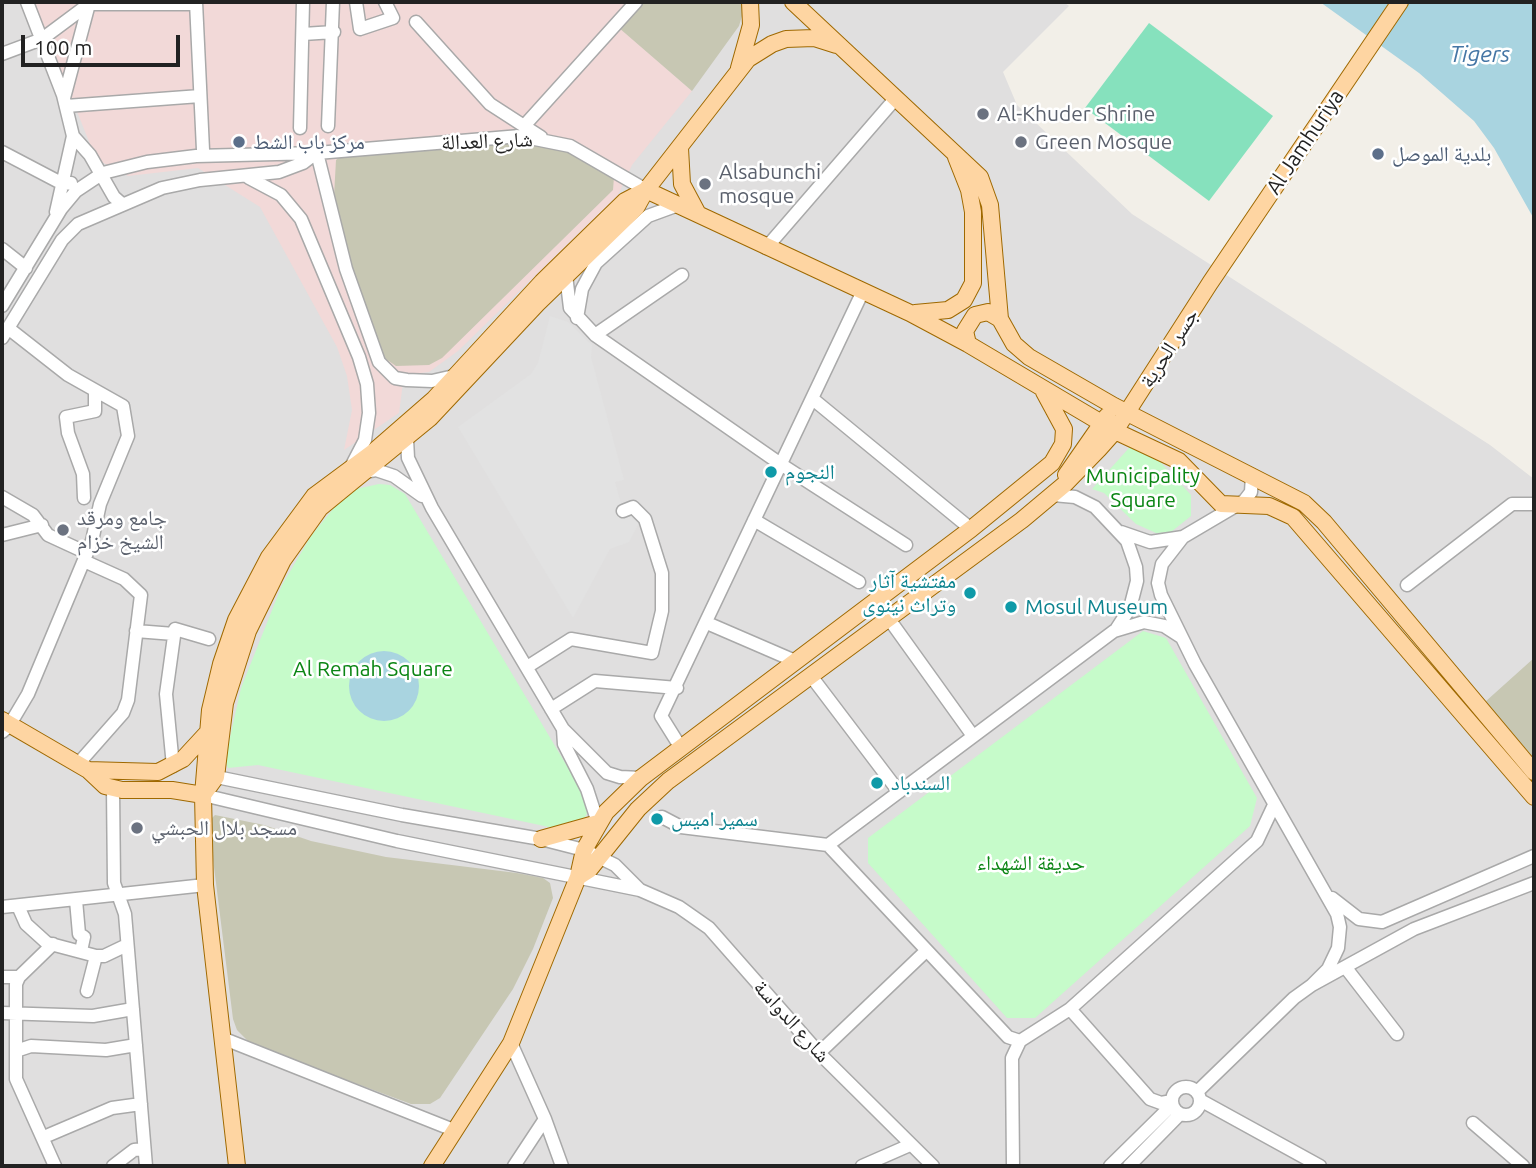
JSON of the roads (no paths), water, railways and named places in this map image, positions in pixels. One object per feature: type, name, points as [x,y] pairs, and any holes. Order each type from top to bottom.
[{"type":"main road","points":[[739,70],[751,25],[750,2]]},
{"type":"main road","points":[[793,2],[980,177],[989,195],[1000,318],[1008,336],[1021,351],[1121,410],[1289,493],[1318,515],[1534,772]]},
{"type":"main road","name":"Al Jamhuriya","points":[[1210,283],[1400,2]]},
{"type":"main road","points":[[210,776],[207,733],[221,664],[236,620],[257,578],[305,507],[407,439],[453,396],[566,275],[636,208],[646,190],[739,70],[760,50],[786,39],[814,38],[841,47]]},
{"type":"main road","points":[[680,148],[682,184],[699,216]]},
{"type":"main road","points":[[910,313],[948,310],[964,300],[973,283],[972,201],[956,157]]},
{"type":"main road","points":[[646,190],[910,313],[968,344],[1109,427],[1178,461],[1216,500],[1234,507],[1269,506],[1300,523],[1534,797]]},
{"type":"main road","points":[[237,1166],[205,885],[203,795],[210,776],[229,686],[265,594],[288,551],[320,508],[462,369],[551,273],[625,201],[646,190]]},
{"type":"main road","name":"جسر الحرية","points":[[1059,489],[1068,470],[1109,427],[1210,283]]},
{"type":"main road","points":[[968,344],[965,331],[975,315],[988,313],[1000,318]]},
{"type":"main road","points":[[541,839],[598,823],[641,778],[971,529],[1052,463],[1061,451],[1064,437],[1062,422],[1042,389]]},
{"type":"main road","points":[[432,1166],[511,1043],[578,877],[592,853],[662,786],[889,619],[1059,489]]},
{"type":"main road","points":[[4,726],[83,767],[99,783],[113,789],[172,790],[203,795]]},
{"type":"main road","points":[[83,767],[143,774],[173,766],[191,752],[207,733]]},
{"type":"main road","points":[[592,853],[598,823]]},
{"type":"street","points":[[2,306],[55,219],[73,136],[65,102],[27,2]]},
{"type":"street","points":[[300,128],[303,2]]},
{"type":"street","points":[[328,127],[334,32],[333,2]]},
{"type":"street","points":[[356,2],[360,29],[393,18],[385,2]]},
{"type":"street","points":[[524,126],[635,2]]},
{"type":"street","points":[[65,102],[90,3]]},
{"type":"street","points":[[2,54],[42,39],[90,3],[196,3],[203,150]]},
{"type":"street","points":[[416,22],[477,92],[545,139]]},
{"type":"street","points":[[303,34],[334,32]]},
{"type":"street","points":[[65,102],[200,96]]},
{"type":"street","points":[[766,248],[895,99]]},
{"type":"street","points":[[73,136],[103,173],[114,197],[122,204]]},
{"type":"street","name":"شارع العدالة","points":[[55,219],[76,191],[89,181],[124,166],[172,158],[317,153],[507,136],[545,139],[581,151],[646,190]]},
{"type":"street","points":[[2,152],[63,184],[89,181]]},
{"type":"street","points":[[4,726],[28,694],[85,557],[100,504],[128,436],[122,406],[68,375],[5,333],[66,234],[78,224],[122,204],[181,184],[287,170],[317,153],[339,245],[379,362],[395,378],[420,382],[444,380],[462,369]]},
{"type":"street","points":[[245,177],[273,188],[296,210],[359,357],[369,398],[368,426],[356,471],[376,470],[394,476],[414,488],[432,508]]},
{"type":"street","points":[[577,318],[582,289],[596,263],[640,221],[678,205]]},
{"type":"street","points":[[2,249],[26,268]]},
{"type":"street","points":[[566,275],[568,302],[577,318],[595,335],[782,465],[906,545]]},
{"type":"street","points":[[595,335],[682,275]]},
{"type":"street","points":[[681,748],[662,716],[863,292]]},
{"type":"street","points":[[84,498],[83,474],[68,433],[66,417],[95,411],[96,391]]},
{"type":"street","points":[[814,400],[971,529]]},
{"type":"street","points":[[407,439],[408,458],[432,508],[563,729],[607,773],[641,778]]},
{"type":"street","points":[[1070,1009],[1150,1099],[1194,1113],[1198,1096],[1294,998],[1328,969],[1339,941],[1339,921],[1327,893],[1181,637],[1158,583],[1162,564],[1183,537],[1244,501],[1251,492],[1252,475]]},
{"type":"street","points":[[1059,489],[1085,501],[1118,529],[1150,542],[1183,537]]},
{"type":"street","points":[[2,497],[42,524],[48,535],[124,579],[141,594],[128,700],[123,713],[83,767]]},
{"type":"street","points":[[1407,585],[1512,504],[1534,504]]},
{"type":"street","points":[[527,667],[571,639],[652,653],[662,611],[662,573],[645,519],[633,507],[624,511]]},
{"type":"street","points":[[754,520],[859,582]]},
{"type":"street","points":[[2,535],[42,524]]},
{"type":"street","points":[[828,845],[1114,631],[1130,608],[1137,581],[1132,554],[1118,529]]},
{"type":"street","points":[[889,619],[973,736]]},
{"type":"street","points":[[1114,631],[1144,622],[1164,626],[1181,637]]},
{"type":"street","points":[[707,623],[795,661]]},
{"type":"street","points":[[173,766],[166,694],[175,629],[209,639]]},
{"type":"street","points":[[136,631],[174,634]]},
{"type":"street","points":[[811,676],[899,792]]},
{"type":"street","points":[[551,709],[595,681],[677,688]]},
{"type":"street","points":[[563,729],[564,744],[587,789],[598,823]]},
{"type":"street","points":[[210,776],[402,815],[541,839],[592,853]]},
{"type":"street","points":[[113,789],[114,883],[120,895],[127,945],[146,1166]]},
{"type":"street","name":"شارع الدواسة","points":[[203,795],[397,841],[640,890],[679,907],[709,928],[820,1053],[933,1166]]},
{"type":"street","points":[[1013,1166],[1013,1058],[1020,1041],[1070,1009],[1257,841],[1274,804]]},
{"type":"street","points":[[662,817],[681,827],[828,845],[1008,1037],[1020,1041]]},
{"type":"street","name":"شارع الدواسة","points":[[592,853],[622,870],[640,890]]},
{"type":"street","points":[[1327,893],[1359,919],[1382,922],[1534,856]]},
{"type":"street","points":[[1312,985],[1414,929],[1534,883]]},
{"type":"street","points":[[2,907],[205,885]]},
{"type":"street","points":[[76,900],[79,934],[85,937],[81,951]]},
{"type":"street","points":[[18,906],[35,936],[53,944],[96,956],[104,956],[127,945]]},
{"type":"street","points":[[53,944],[19,977],[16,984],[16,1079],[44,1136],[55,1166]]},
{"type":"street","points":[[820,1053],[926,951]]},
{"type":"street","points":[[87,991],[96,956]]},
{"type":"street","points":[[1346,968],[1397,1034]]},
{"type":"street","points":[[2,977],[19,977]]},
{"type":"street","points":[[2,1013],[93,1016],[133,1009]]},
{"type":"street","points":[[222,1038],[456,1131]]},
{"type":"street","points":[[511,1043],[545,1119],[562,1166]]},
{"type":"street","points":[[16,1051],[31,1046],[106,1050],[136,1045]]},
{"type":"street","points":[[1129,1166],[1175,1107],[1174,1093],[1181,1088],[1320,1166]]},
{"type":"street","points":[[44,1136],[112,1108],[141,1104]]},
{"type":"street","points":[[1110,1166],[1175,1107]]},
{"type":"street","points":[[514,1166],[545,1119]]},
{"type":"street","points":[[1473,1123],[1523,1166]]},
{"type":"street","points":[[862,1166],[911,1145]]},
{"type":"street","points":[[113,1166],[134,1150],[144,1149]]},
{"type":"water","name":"Tigers","points":[[1320,2],[1534,2],[1534,219],[1494,148],[1474,121],[1419,73]]},
{"type":"water","points":[[391,651],[404,657],[413,666],[417,672],[417,700],[409,711],[398,719],[377,721],[359,711],[351,700],[349,679],[359,661],[370,653]]},
{"type":"place","name":"Al-Khuder Shrine","points":[[983,114]]},
{"type":"place","name":"مركز باب الشط","points":[[239,142]]},
{"type":"place","name":"Green Mosque","points":[[1021,142]]},
{"type":"place","name":"بلدية الموصل","points":[[1378,154]]},
{"type":"place","name":"Alsabunchi mosque","points":[[705,184]]},
{"type":"place","name":"النجوم","points":[[771,472]]},
{"type":"place","name":"جامع ومرقد الشيخ خزام","points":[[63,530]]},
{"type":"place","name":"مفتشية آثار وتراث نينوى","points":[[970,593]]},
{"type":"place","name":"Mosul Museum","points":[[1011,607]]},
{"type":"place","name":"السندباد","points":[[877,783]]},
{"type":"place","name":"سمير اميس","points":[[657,819]]},
{"type":"place","name":"مسجد بلال الحبشي","points":[[137,828]]},
{"type":"park label","name":"Municipality Square","points":[[1143,488]]},
{"type":"park label","name":"Al Remah Square","points":[[373,669]]},
{"type":"park label","name":"حديقة الشهداء","points":[[1031,863]]}]
